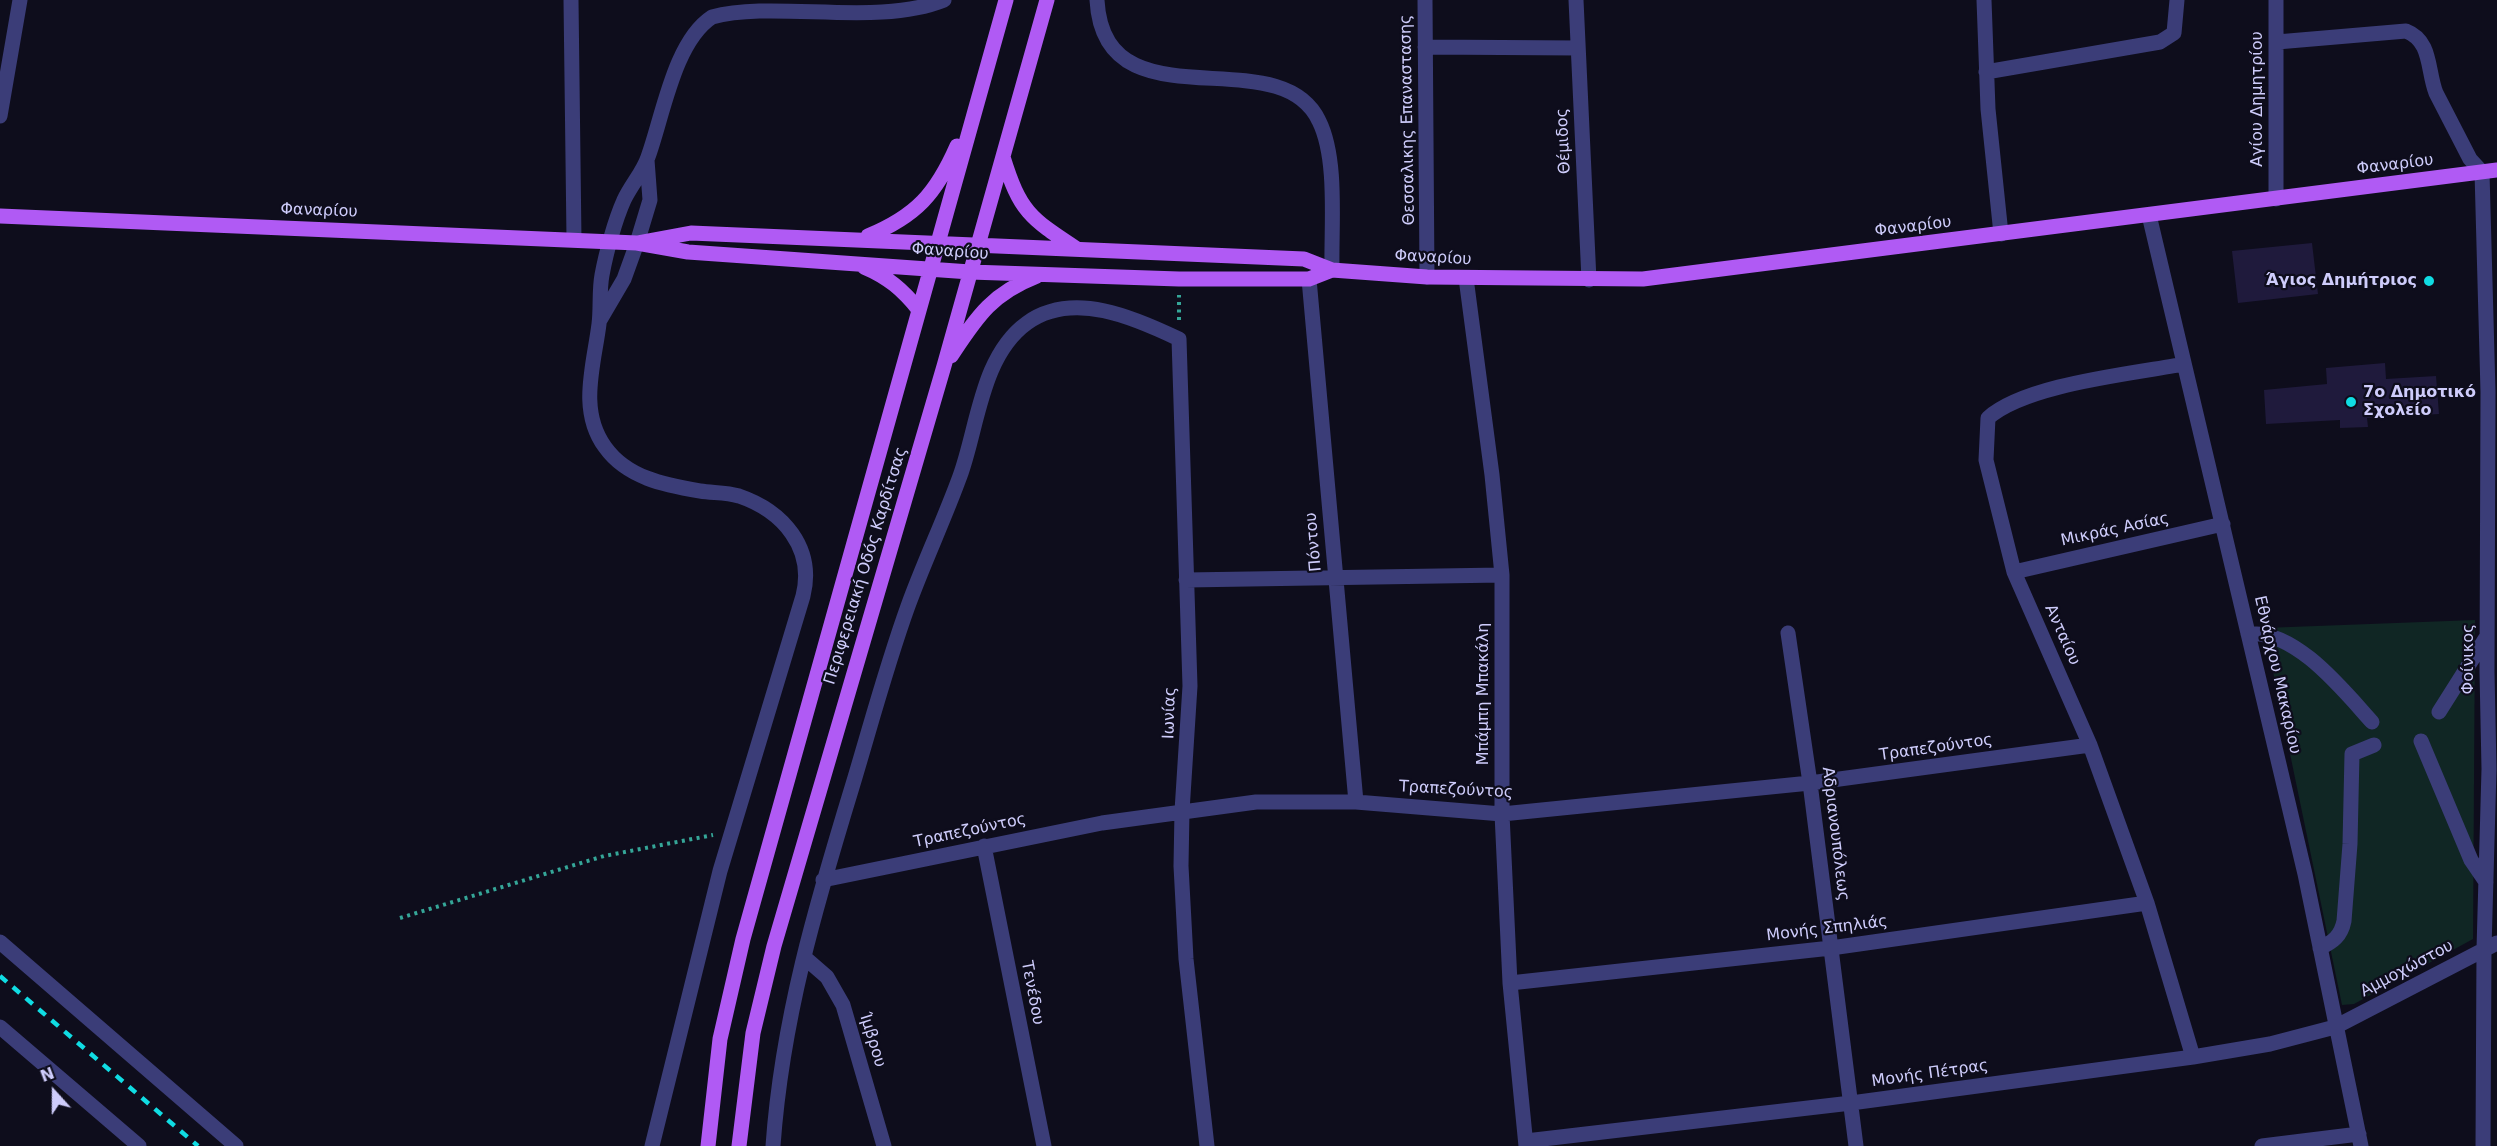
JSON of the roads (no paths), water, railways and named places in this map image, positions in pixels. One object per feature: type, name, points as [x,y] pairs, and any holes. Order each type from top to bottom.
[{"type":"main road","name":"Περιφερειακή Οδός Καρδίτσας","points":[[708,1146],[720,1039],[742,939],[1006,0]]},
{"type":"main road","name":"Περιφερειακή Οδός Καρδίτσας","points":[[738,1146],[753,1032],[768,965],[944,366],[1047,0]]},
{"type":"main road","points":[[861,239],[893,225],[913,212],[941,180],[957,144],[972,123]]},
{"type":"main road","points":[[1003,157],[1013,190],[1026,211],[1040,225],[1077,249]]},
{"type":"main road","name":"Φαναρίου","points":[[637,243],[691,233],[861,239],[1304,259],[1332,270],[1427,277],[1643,279],[2489,171]]},
{"type":"main road","name":"Φαναρίου","points":[[0,216],[574,239],[637,243],[688,252],[1040,275],[1179,279],[1309,279],[1332,270]]},
{"type":"main road","points":[[853,262],[880,273],[906,293],[919,310]]},
{"type":"main road","points":[[944,366],[986,306],[1004,291],[1040,275]]},
{"type":"street","points":[[0,116],[20,0]]},
{"type":"street","points":[[571,0],[574,239]]},
{"type":"street","points":[[652,1146],[732,832],[807,577],[804,557],[789,528],[756,504],[732,494],[701,491],[647,478],[624,466],[606,449],[595,430],[589,397],[589,380],[599,323],[602,276],[624,201],[647,160],[681,58],[698,29],[713,16],[735,6],[759,1],[894,7],[930,4],[944,0]]},
{"type":"street","points":[[1097,0],[1104,31],[1120,54],[1130,61],[1144,68],[1173,76],[1248,81],[1277,87],[1303,100],[1313,110],[1329,149],[1332,270]]},
{"type":"street","name":"Θεσσαλικης Επαναστασης","points":[[1425,0],[1427,277]]},
{"type":"street","name":"Θέμιδος","points":[[1576,0],[1589,280]]},
{"type":"street","points":[[1984,0],[1986,72],[2001,234]]},
{"type":"street","points":[[1986,72],[2160,42],[2174,33],[2176,0]]},
{"type":"street","name":"Αγίου Δημητρίου","points":[[2276,0],[2276,199]]},
{"type":"street","points":[[2277,42],[2406,32],[2417,36],[2425,46],[2436,93],[2470,159],[2489,171]]},
{"type":"street","points":[[1425,46],[1578,48]]},
{"type":"street","points":[[599,323],[624,279],[650,200],[647,160]]},
{"type":"street","name":"Φοίνικος","points":[[2483,1146],[2491,946],[2486,882],[2493,769],[2492,670],[2487,636],[2493,392],[2489,171]]},
{"type":"street","name":"Εθνάρχου Μακαρίου","points":[[2149,215],[2305,874],[2360,1140]]},
{"type":"street","name":"Μπάμπη Μπακάλη","points":[[1466,278],[1492,475],[1502,575],[1502,814],[1510,983],[1526,1143]]},
{"type":"street","name":"Πόντου","points":[[1309,279],[1356,802]]},
{"type":"street","name":"Ιωνίας","points":[[823,880],[907,609],[961,473],[997,359],[1015,334],[1027,323],[1056,310],[1078,308],[1116,313],[1179,339],[1190,686],[1181,866],[1186,959],[1207,1146]]},
{"type":"street","name":"Ανταίου","points":[[2184,364],[2036,393],[2000,408],[1988,418],[1986,460],[2014,572],[2090,745],[2147,903],[2193,1057]]},
{"type":"street","name":"Μικράς Ασίας","points":[[2014,572],[2223,524]]},
{"type":"street","points":[[1186,580],[1502,575]]},
{"type":"street","name":"Αδριανουπόλεως","points":[[1788,633],[1810,783],[1856,1146]]},
{"type":"street","points":[[2248,634],[2266,634],[2277,637],[2309,658],[2372,722]]},
{"type":"street","points":[[2439,712],[2487,636]]},
{"type":"street","points":[[2421,741],[2471,860],[2486,882]]},
{"type":"street","name":"Τραπεζούντος","points":[[823,880],[1102,823],[1266,801],[1356,802],[1502,814],[1810,783],[2090,745]]},
{"type":"street","points":[[2320,948],[2333,942],[2343,929],[2350,844],[2352,754],[2374,745]]},
{"type":"street","name":"Τενέδου","points":[[984,846],[1044,1146]]},
{"type":"street","points":[[772,1146],[785,1035],[823,880]]},
{"type":"street","name":"Μονής Σπηλιάς","points":[[1510,983],[1831,948],[2147,903]]},
{"type":"street","points":[[0,942],[236,1146]]},
{"type":"street","name":"Αμμοχώστου","points":[[2335,1027],[2491,946]]},
{"type":"street","name":"Ίμβρου","points":[[804,957],[827,977],[843,1005],[884,1146]]},
{"type":"street","points":[[0,1027],[140,1146]]},
{"type":"street","name":"Μονής Πέτρας","points":[[1526,1143],[1851,1103],[2193,1057],[2286,1040],[2335,1027]]},
{"type":"street","points":[[2262,1146],[2360,1140]]},
{"type":"railway","points":[[0,976],[198,1146]]},
{"type":"place","name":"Άγιος Δημήτριος","points":[[2429,281]]},
{"type":"place","name":"7ο Δημοτικό Σχολείο","points":[[2351,402]]}]
